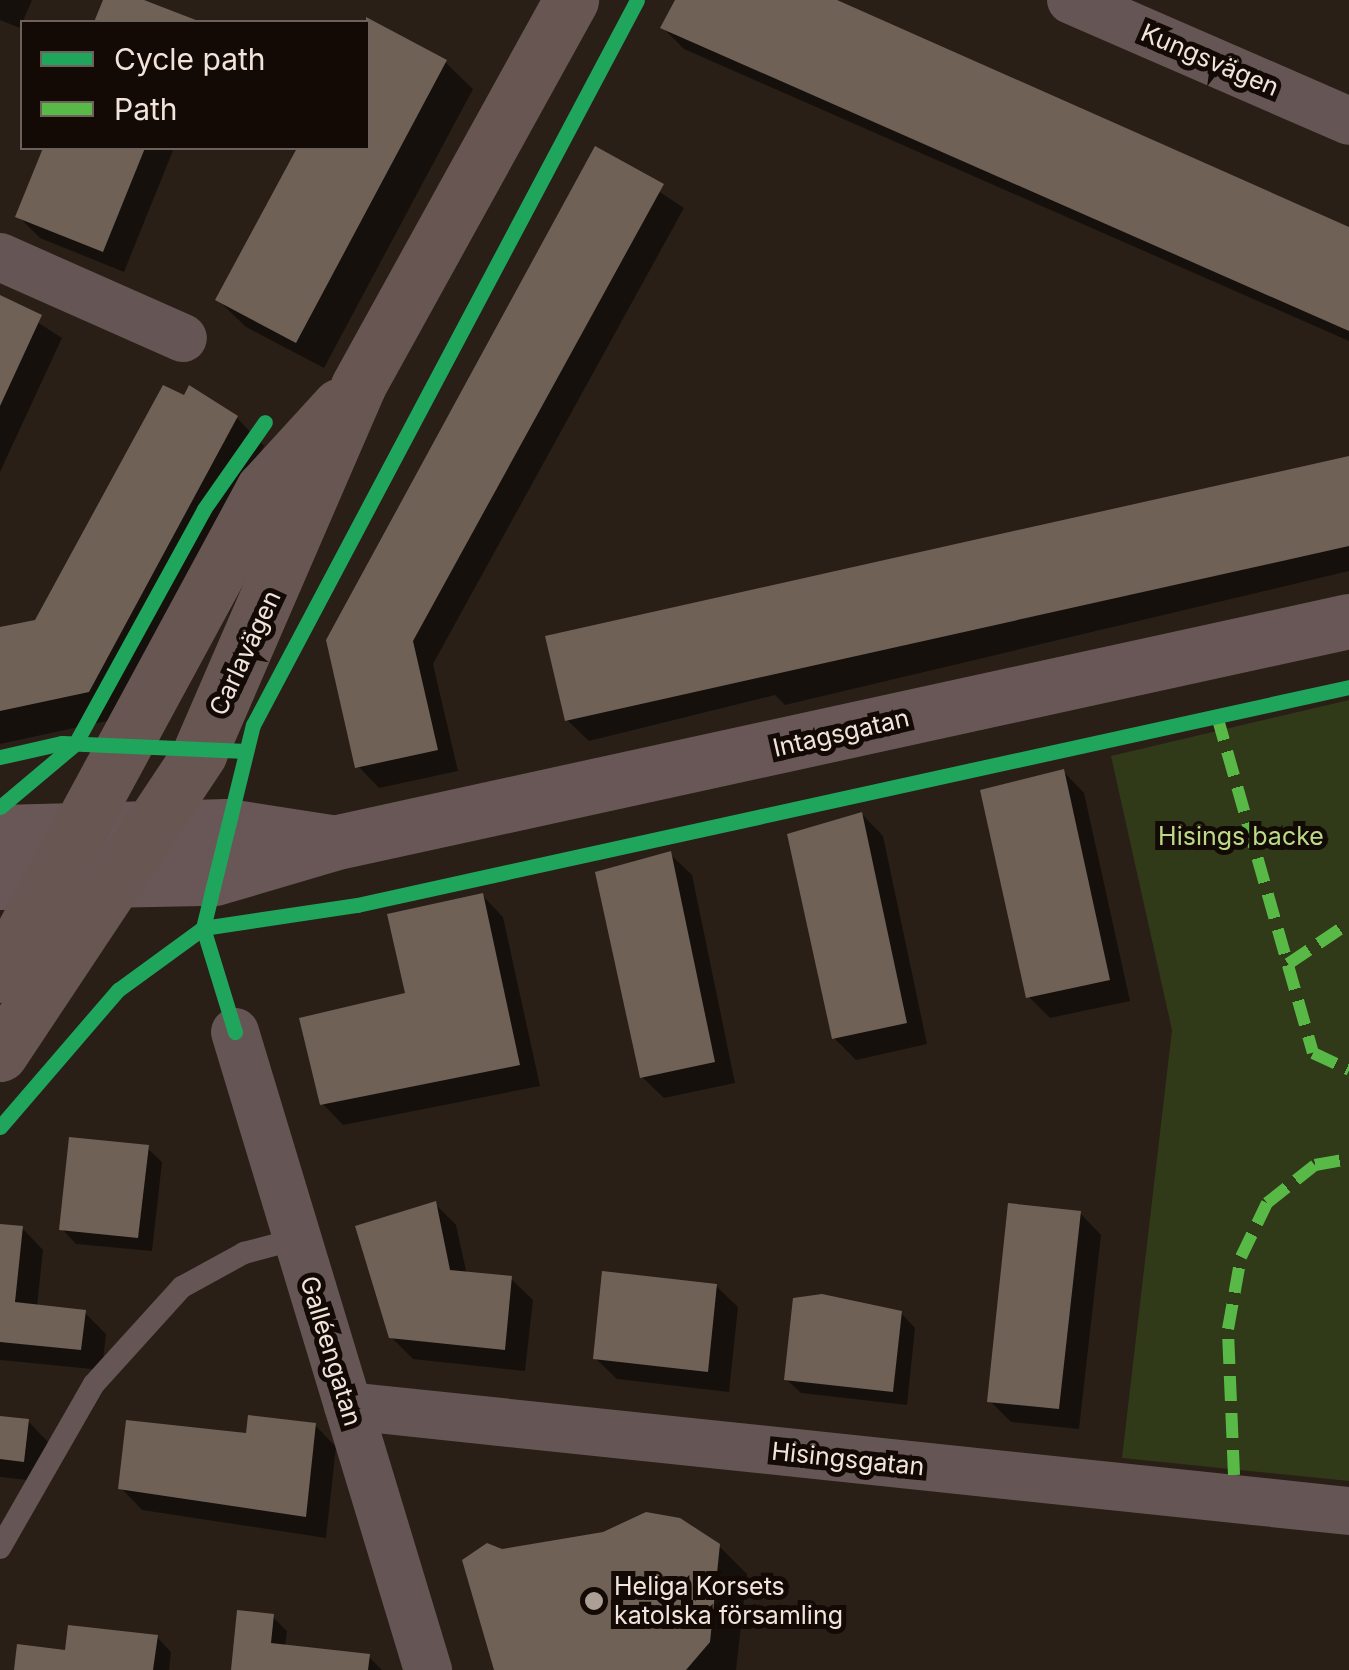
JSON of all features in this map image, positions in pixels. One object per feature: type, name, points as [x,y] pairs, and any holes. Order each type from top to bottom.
[{"type":"main road","name":"Carlavägen","points":[[0,1054],[116,884],[215,718],[358,386],[570,0]]},
{"type":"main road","name":"Carlavägen","points":[[0,975],[56,881],[263,490],[358,386]]},
{"type":"street","name":"Kungsvägen","points":[[1071,0],[1349,121]]},
{"type":"street","points":[[0,258],[183,338]]},
{"type":"street","name":"Intagsgatan","points":[[0,882],[116,884],[215,878],[333,843],[1349,620]]},
{"type":"street","name":"Intagsgatan","points":[[0,832],[227,826],[333,843]]},
{"type":"street","name":"Galléengatan","points":[[234,1032],[428,1670]]},
{"type":"street","name":"Hisingsgatan","points":[[348,1406],[1349,1511]]},
{"type":"lane","points":[[0,1548],[94,1384],[182,1288],[244,1253],[297,1239]]},
{"type":"green space","name":"Hisings backe","points":[[1349,700],[1349,1481],[1122,1458],[1172,1030],[1111,756]]},
{"type":"building","points":[[103,0],[144,0],[196,20],[95,20]]},
{"type":"building","points":[[675,0],[837,0],[1349,227],[1349,331],[660,28]]},
{"type":"building","points":[[366,17],[447,60],[296,343],[215,300],[296,150],[370,150],[370,20]]},
{"type":"building","points":[[595,146],[664,184],[413,641],[438,750],[355,768],[326,640]]},
{"type":"building","points":[[42,150],[144,150],[103,252],[15,217]]},
{"type":"building","points":[[0,295],[42,315],[0,406]]},
{"type":"building","points":[[163,385],[184,395],[189,385],[238,416],[89,692],[0,711],[0,627],[35,620]]},
{"type":"building","points":[[1349,456],[1349,546],[565,721],[545,636]]},
{"type":"building","points":[[1064,769],[1110,980],[1026,998],[980,790]]},
{"type":"building","points":[[862,812],[907,1023],[832,1039],[787,834]]},
{"type":"building","points":[[671,851],[715,1062],[640,1078],[595,872]]},
{"type":"building","points":[[483,893],[520,1065],[320,1105],[299,1018],[405,993],[387,914]]},
{"type":"building","points":[[69,1137],[149,1145],[138,1238],[59,1230]]},
{"type":"building","points":[[436,1201],[450,1270],[512,1276],[505,1350],[389,1338],[355,1226]]},
{"type":"building","points":[[1008,1203],[1081,1211],[1059,1409],[987,1402]]},
{"type":"building","points":[[0,1224],[23,1226],[15,1302],[86,1310],[81,1350],[0,1342]]},
{"type":"building","points":[[602,1271],[717,1284],[708,1372],[593,1359]]},
{"type":"building","points":[[822,1294],[902,1311],[893,1392],[784,1380],[793,1298]]},
{"type":"building","points":[[248,1415],[316,1423],[306,1517],[118,1489],[126,1420],[246,1433]]},
{"type":"building","points":[[0,1416],[29,1419],[24,1462],[0,1459]]},
{"type":"building","name":"Heliga Korsets katolska församling","points":[[646,1512],[680,1518],[720,1544],[710,1642],[686,1670],[494,1670],[462,1560],[487,1543],[502,1549],[603,1532]]},
{"type":"building","points":[[237,1610],[274,1614],[271,1643],[370,1654],[368,1670],[231,1670]]},
{"type":"building","points":[[68,1625],[158,1635],[153,1670],[14,1670],[17,1644],[65,1650]]},
{"type":"marked path","points":[[1217,716],[1313,1053],[1349,1070]]},
{"type":"marked path","points":[[1288,964],[1349,923]]},
{"type":"marked path","points":[[1234,1475],[1228,1329],[1241,1257],[1267,1203],[1315,1165],[1349,1159]]},
{"type":"cycle path","points":[[235,1032],[203,928],[253,725],[637,0]]},
{"type":"cycle path","points":[[0,807],[75,744],[204,509],[265,422]]},
{"type":"cycle path","points":[[0,1127],[118,990],[203,928],[357,905],[1349,687]]},
{"type":"cycle path","points":[[0,757],[62,743],[246,751]]},
{"type":"place","name":"Heliga Korsets katolska församling","points":[[594,1601]]}]
